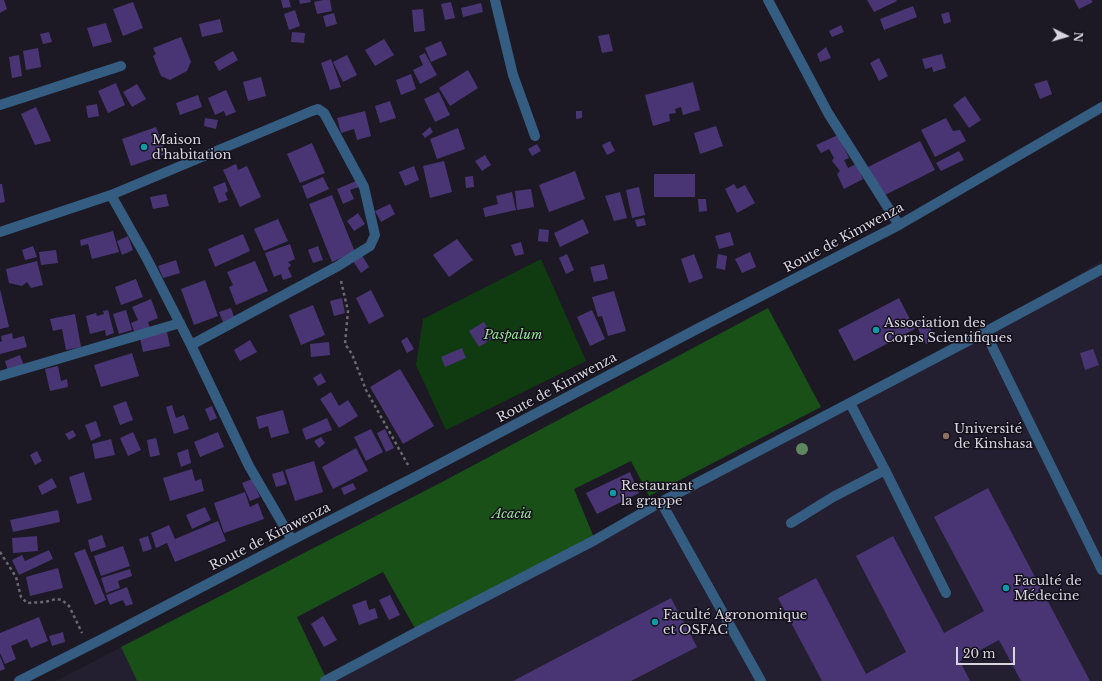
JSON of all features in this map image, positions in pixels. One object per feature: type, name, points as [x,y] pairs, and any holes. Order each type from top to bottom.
[{"type":"street","points":[[495,0],[513,75],[535,136]]},
{"type":"street","points":[[768,0],[828,114],[899,225]]},
{"type":"street","points":[[0,105],[121,66]]},
{"type":"street","name":"Route de Kimwenza","points":[[19,681],[899,225],[1102,107]]},
{"type":"street","points":[[0,232],[112,195],[312,110],[318,109],[324,113],[364,188],[375,235],[370,246],[338,266],[191,345]]},
{"type":"street","points":[[112,195],[180,323],[249,466],[292,540]]},
{"type":"street","points":[[325,681],[594,540],[661,502],[1102,269]]},
{"type":"street","points":[[0,376],[180,323]]},
{"type":"street","points":[[985,332],[1102,570]]},
{"type":"street","points":[[850,403],[946,593]]},
{"type":"street","points":[[792,523],[833,497],[885,470]]},
{"type":"street","points":[[661,502],[761,681]]},
{"type":"path","points":[[338,266],[348,311],[345,344],[352,354],[366,390],[415,477]]},
{"type":"path","points":[[0,552],[16,577],[21,597],[27,603],[44,602],[56,599],[62,600],[69,606],[87,647]]},
{"type":"shaded area","name":"Université de Kinshasa","points":[[1102,260],[1102,681],[325,681],[985,332]]},
{"type":"shaded area","points":[[121,647],[137,681],[56,681]]},
{"type":"green space","name":"Paspalum","points":[[541,259],[586,361],[446,430],[416,365],[423,319]]},
{"type":"green space","name":"Acacia","points":[[768,308],[821,407],[649,496],[631,461],[574,489],[595,540],[417,632],[383,572],[297,617],[327,680],[325,681],[137,681],[121,647],[444,481]]},
{"type":"building","points":[[0,0],[4,0],[7,9],[0,13]]},
{"type":"building","points":[[281,0],[289,0],[291,7],[283,8]]},
{"type":"building","points":[[299,0],[310,0],[311,2],[300,4]]},
{"type":"building","points":[[330,0],[332,11],[317,14],[314,2]]},
{"type":"building","points":[[867,0],[896,0],[897,1],[874,12]]},
{"type":"building","points":[[1074,0],[1091,0],[1093,2],[1079,9]]},
{"type":"building","points":[[133,2],[143,28],[123,36],[113,9]]},
{"type":"building","points":[[451,2],[455,18],[445,20],[441,4]]},
{"type":"building","points":[[481,3],[483,12],[463,17],[461,8]]},
{"type":"building","points":[[913,6],[917,17],[884,30],[880,19]]},
{"type":"building","points":[[423,9],[425,31],[414,32],[412,10]]},
{"type":"building","points":[[295,10],[300,26],[289,30],[284,14]]},
{"type":"building","points":[[949,12],[951,22],[944,24],[941,14]]},
{"type":"building","points":[[334,13],[337,24],[326,27],[323,16]]},
{"type":"building","points":[[220,19],[223,32],[202,37],[199,24]]},
{"type":"building","points":[[106,23],[112,42],[93,47],[87,28]]},
{"type":"building","points":[[841,25],[844,32],[832,37],[829,31]]},
{"type":"building","points":[[49,32],[52,42],[43,44],[40,34]]},
{"type":"building","points":[[292,32],[305,33],[304,43],[291,42]]},
{"type":"building","points":[[609,34],[613,51],[602,53],[598,36]]},
{"type":"building","points":[[181,37],[191,62],[187,71],[170,80],[161,76],[153,56],[156,54],[153,48]]},
{"type":"building","points":[[384,39],[394,55],[375,66],[365,50]]},
{"type":"building","points":[[441,41],[447,55],[431,62],[425,48]]},
{"type":"building","points":[[826,47],[831,58],[820,62],[817,54]]},
{"type":"building","points":[[38,48],[41,67],[26,70],[23,51]]},
{"type":"building","points":[[233,51],[238,60],[219,71],[214,62]]},
{"type":"building","points":[[425,53],[437,75],[420,84],[413,70],[423,65],[419,56]]},
{"type":"building","points":[[942,54],[946,68],[933,72],[932,67],[925,69],[922,59]]},
{"type":"building","points":[[19,55],[22,76],[12,78],[9,57]]},
{"type":"building","points":[[347,55],[357,75],[343,82],[333,62]]},
{"type":"building","points":[[879,58],[888,76],[879,81],[870,63]]},
{"type":"building","points":[[331,59],[341,87],[330,90],[321,63]]},
{"type":"building","points":[[468,70],[478,88],[450,106],[439,88]]},
{"type":"building","points":[[411,74],[416,89],[401,95],[396,80]]},
{"type":"building","points":[[261,77],[266,96],[248,101],[243,82]]},
{"type":"building","points":[[1047,80],[1052,94],[1040,99],[1034,84]]},
{"type":"building","points":[[693,82],[700,110],[683,115],[681,107],[675,109],[676,113],[669,114],[670,121],[653,126],[645,95]]},
{"type":"building","points":[[116,83],[125,105],[108,113],[98,91]]},
{"type":"building","points":[[137,84],[146,99],[132,107],[123,92]]},
{"type":"building","points":[[226,90],[236,112],[226,116],[224,111],[215,115],[208,98]]},
{"type":"building","points":[[439,92],[450,115],[435,122],[424,99]]},
{"type":"building","points":[[198,95],[202,107],[180,115],[176,103]]},
{"type":"building","points":[[965,96],[981,120],[969,128],[953,105]]},
{"type":"building","points":[[390,101],[396,118],[380,123],[375,106]]},
{"type":"building","points":[[97,104],[99,116],[88,118],[86,106]]},
{"type":"building","points":[[36,107],[51,141],[35,145],[21,114]]},
{"type":"building","points":[[365,111],[371,136],[357,140],[354,129],[341,133],[337,118]]},
{"type":"building","points":[[576,111],[582,111],[582,118],[576,119]]},
{"type":"building","points":[[205,118],[218,120],[216,129],[204,126]]},
{"type":"building","points":[[946,118],[953,131],[960,130],[966,141],[935,157],[921,130]]},
{"type":"building","points":[[716,126],[723,146],[700,154],[694,133]]},
{"type":"building","name":"Maison d'habitation","points":[[156,127],[166,154],[131,166],[122,139]]},
{"type":"building","points":[[430,127],[433,132],[425,138],[422,134]]},
{"type":"building","points":[[458,128],[465,149],[437,159],[430,139]]},
{"type":"building","points":[[838,135],[849,158],[844,160],[848,168],[856,164],[863,179],[844,189],[837,174],[840,171],[832,161],[834,158],[829,149],[821,153],[816,145]]},
{"type":"building","points":[[610,141],[615,151],[607,155],[602,145]]},
{"type":"building","points":[[920,141],[935,170],[883,196],[868,167]]},
{"type":"building","points":[[312,143],[325,173],[300,183],[287,154]]},
{"type":"building","points":[[537,144],[541,151],[532,156],[528,149]]},
{"type":"building","points":[[959,151],[964,160],[941,171],[936,163]]},
{"type":"building","points":[[485,155],[491,165],[482,171],[475,161]]},
{"type":"building","points":[[444,161],[452,192],[430,198],[423,166]]},
{"type":"building","points":[[236,164],[238,170],[247,166],[261,197],[240,207],[223,170]]},
{"type":"building","points":[[414,166],[419,180],[405,186],[399,172]]},
{"type":"building","points":[[575,171],[585,199],[549,212],[539,185]]},
{"type":"building","points":[[654,174],[695,174],[695,197],[654,197]]},
{"type":"building","points":[[473,176],[474,187],[466,188],[465,177]]},
{"type":"building","points":[[323,177],[329,189],[307,199],[302,186]]},
{"type":"building","points":[[356,181],[359,187],[350,190],[354,199],[343,204],[337,189]]},
{"type":"building","points":[[225,182],[228,191],[225,193],[228,200],[219,203],[213,187]]},
{"type":"building","points":[[0,184],[2,184],[5,202],[0,203]]},
{"type":"building","points":[[734,184],[737,189],[745,185],[755,203],[737,213],[725,189]]},
{"type":"building","points":[[639,187],[645,215],[632,218],[626,190]]},
{"type":"building","points":[[531,189],[534,207],[517,210],[515,191]]},
{"type":"building","points":[[512,192],[516,210],[485,217],[483,208],[498,204],[496,196]]},
{"type":"building","points":[[620,192],[627,218],[614,221],[605,196]]},
{"type":"building","points":[[166,194],[169,206],[153,209],[150,197]]},
{"type":"building","points":[[332,195],[355,252],[332,262],[309,204]]},
{"type":"building","points":[[698,199],[706,199],[707,211],[699,212]]},
{"type":"building","points":[[390,204],[395,214],[381,222],[375,211]]},
{"type":"building","points":[[358,213],[365,224],[354,231],[347,221]]},
{"type":"building","points":[[644,218],[646,225],[637,227],[635,220]]},
{"type":"building","points":[[278,219],[288,241],[264,251],[254,229]]},
{"type":"building","points":[[583,219],[589,233],[560,247],[554,233]]},
{"type":"building","points":[[539,229],[549,230],[548,242],[538,241]]},
{"type":"building","points":[[113,231],[119,252],[92,259],[88,244],[81,246],[80,240]]},
{"type":"building","points":[[730,232],[734,245],[719,249],[715,236]]},
{"type":"building","points":[[243,234],[250,251],[215,267],[208,249]]},
{"type":"building","points":[[128,236],[133,250],[122,255],[117,241]]},
{"type":"building","points":[[457,239],[473,260],[449,277],[433,255]]},
{"type":"building","points":[[521,242],[524,254],[515,256],[511,245]]},
{"type":"building","points":[[290,244],[295,259],[288,262],[291,265],[288,268],[292,277],[283,280],[281,274],[274,277],[265,253]]},
{"type":"building","points":[[33,246],[37,257],[25,260],[22,250]]},
{"type":"building","points":[[318,246],[323,260],[313,263],[308,250]]},
{"type":"building","points":[[56,250],[58,263],[41,265],[39,252]]},
{"type":"building","points":[[750,252],[756,267],[742,273],[735,259]]},
{"type":"building","points":[[567,254],[574,270],[566,274],[559,258]]},
{"type":"building","points":[[694,254],[703,278],[689,283],[681,259]]},
{"type":"building","points":[[718,254],[727,256],[725,270],[716,268]]},
{"type":"building","points":[[362,255],[369,267],[361,273],[353,261]]},
{"type":"building","points":[[176,260],[180,273],[163,278],[158,266]]},
{"type":"building","points":[[37,261],[43,285],[31,288],[27,282],[22,286],[9,283],[6,269]]},
{"type":"building","points":[[255,261],[268,291],[236,305],[229,287],[233,285],[227,272]]},
{"type":"building","points":[[604,264],[608,279],[594,282],[590,267]]},
{"type":"building","points":[[136,279],[143,297],[121,305],[115,287]]},
{"type":"building","points":[[205,280],[218,316],[194,325],[181,289]]},
{"type":"building","points":[[0,289],[9,327],[0,329]]},
{"type":"building","points":[[371,290],[384,316],[369,324],[356,298]]},
{"type":"building","points":[[614,291],[626,331],[608,336],[602,316],[598,317],[592,297]]},
{"type":"building","points":[[342,298],[345,313],[334,316],[330,301]]},
{"type":"building","name":"Association des Corps Scientifiques","points":[[899,298],[915,329],[854,361],[838,330]]},
{"type":"building","points":[[151,299],[158,318],[148,322],[150,328],[135,334],[131,323],[138,320],[132,307]]},
{"type":"building","points":[[313,305],[325,335],[301,345],[289,315]]},
{"type":"building","points":[[231,308],[234,317],[223,322],[219,312]]},
{"type":"building","points":[[108,310],[114,333],[106,336],[105,330],[90,334],[86,316],[96,313],[97,316],[104,314],[103,311]]},
{"type":"building","points":[[126,310],[132,330],[119,334],[113,314]]},
{"type":"building","points":[[592,310],[605,339],[590,346],[577,317]]},
{"type":"building","points":[[75,314],[81,347],[66,350],[62,329],[53,331],[50,319]]},
{"type":"building","points":[[925,317],[936,340],[926,344],[915,323]]},
{"type":"building","points":[[484,322],[493,338],[479,347],[469,331]]},
{"type":"building","points":[[167,332],[170,346],[143,352],[140,338]]},
{"type":"building","points":[[12,333],[13,339],[24,336],[27,347],[0,354],[0,342],[2,341],[1,336]]},
{"type":"building","points":[[407,337],[414,349],[407,353],[401,341]]},
{"type":"building","points":[[250,340],[257,352],[240,361],[234,350]]},
{"type":"building","points":[[329,342],[330,355],[311,357],[310,344]]},
{"type":"building","points":[[462,348],[466,358],[445,367],[441,357]]},
{"type":"building","points":[[1093,349],[1099,365],[1085,370],[1080,353]]},
{"type":"building","points":[[132,353],[139,376],[101,387],[94,365]]},
{"type":"building","points":[[20,355],[24,366],[8,371],[5,361]]},
{"type":"building","points":[[58,366],[61,381],[67,379],[68,387],[50,391],[45,369]]},
{"type":"building","points":[[400,369],[434,426],[403,444],[370,387]]},
{"type":"building","points":[[321,373],[326,382],[318,386],[313,378]]},
{"type":"building","points":[[331,392],[339,406],[348,400],[358,416],[339,428],[320,399]]},
{"type":"building","points":[[126,401],[133,420],[120,425],[113,406]]},
{"type":"building","points":[[172,405],[176,418],[184,415],[189,429],[174,434],[166,407]]},
{"type":"building","points":[[212,406],[217,418],[210,421],[205,409]]},
{"type":"building","points":[[283,410],[289,433],[271,438],[268,426],[259,429],[256,417]]},
{"type":"building","points":[[327,418],[332,430],[306,440],[302,429]]},
{"type":"building","points":[[96,421],[101,436],[91,441],[85,425]]},
{"type":"building","points":[[371,429],[383,452],[366,461],[354,437]]},
{"type":"building","points":[[385,429],[394,448],[386,452],[377,433]]},
{"type":"building","points":[[73,430],[76,436],[69,440],[65,434]]},
{"type":"building","points":[[133,432],[141,450],[128,456],[120,438]]},
{"type":"building","points":[[218,432],[224,447],[200,457],[194,442]]},
{"type":"building","points":[[321,437],[325,443],[319,448],[314,441]]},
{"type":"building","points":[[156,438],[160,455],[150,457],[147,440]]},
{"type":"building","points":[[111,439],[115,455],[95,459],[92,444]]},
{"type":"building","points":[[356,448],[368,471],[333,489],[322,467]]},
{"type":"building","points":[[188,449],[191,463],[181,467],[177,453]]},
{"type":"building","points":[[37,451],[42,461],[35,465],[30,455]]},
{"type":"building","points":[[314,461],[323,492],[295,501],[285,470]]},
{"type":"building","points":[[192,469],[195,481],[201,479],[204,491],[170,501],[163,478]]},
{"type":"building","points":[[283,471],[287,484],[276,487],[272,474]]},
{"type":"building","points":[[84,472],[92,500],[77,504],[69,477]]},
{"type":"building","name":"Restaurant la grappe","points":[[630,472],[639,493],[597,514],[586,493]]},
{"type":"building","points":[[52,478],[57,487],[42,495],[38,486]]},
{"type":"building","points":[[252,479],[260,497],[250,501],[242,483]]},
{"type":"building","points":[[353,483],[356,489],[344,495],[341,488]]},
{"type":"building","name":"Faculté de Médecine","points":[[988,488],[1090,681],[1021,681],[999,640],[960,661],[970,681],[822,681],[778,598],[816,578],[866,674],[906,652],[856,556],[893,536],[944,633],[984,611],[934,517]]},
{"type":"building","points":[[245,492],[250,507],[258,503],[264,519],[224,533],[214,503]]},
{"type":"building","points":[[205,507],[211,520],[192,529],[186,515]]},
{"type":"building","points":[[58,510],[60,522],[13,532],[10,520]]},
{"type":"building","points":[[218,521],[226,541],[175,562],[167,543],[156,548],[151,533],[169,525],[175,539]]},
{"type":"building","points":[[102,535],[106,547],[91,552],[88,540]]},
{"type":"building","points":[[37,536],[38,551],[13,553],[12,538]]},
{"type":"building","points":[[148,536],[152,549],[143,552],[139,539]]},
{"type":"building","points":[[123,546],[130,566],[101,576],[94,556]]},
{"type":"building","points":[[85,549],[106,600],[95,605],[74,553]]},
{"type":"building","points":[[49,550],[53,559],[19,575],[12,560],[22,555],[25,561]]},
{"type":"building","points":[[58,568],[63,588],[30,596],[26,577]]},
{"type":"building","points":[[130,569],[132,576],[118,581],[120,588],[106,593],[101,578]]},
{"type":"building","points":[[127,587],[133,604],[126,606],[123,600],[110,605],[106,595]]},
{"type":"building","points":[[390,595],[400,615],[389,620],[379,600]]},
{"type":"building","name":"Faculté Agronomique et OSFAC","points":[[671,598],[697,647],[631,681],[513,681]]},
{"type":"building","points":[[366,600],[369,610],[375,608],[378,618],[359,625],[352,605]]},
{"type":"building","points":[[323,616],[337,640],[324,647],[311,624]]},
{"type":"building","points":[[39,617],[48,641],[31,648],[27,639],[11,646],[16,659],[5,664],[0,653],[0,633]]},
{"type":"building","points":[[63,632],[65,642],[52,646],[49,636]]},
{"type":"building","points":[[0,656],[5,669],[0,671]]},
{"type":"place","name":"Maison d'habitation","points":[[144,147]]},
{"type":"place","name":"Association des Corps Scientifiques","points":[[876,330]]},
{"type":"place","name":"Université de Kinshasa","points":[[946,436]]},
{"type":"place","name":"Restaurant la grappe","points":[[613,493]]},
{"type":"place","name":"Faculté de Médecine","points":[[1006,588]]},
{"type":"place","name":"Faculté Agronomique et OSFAC","points":[[655,622]]}]
